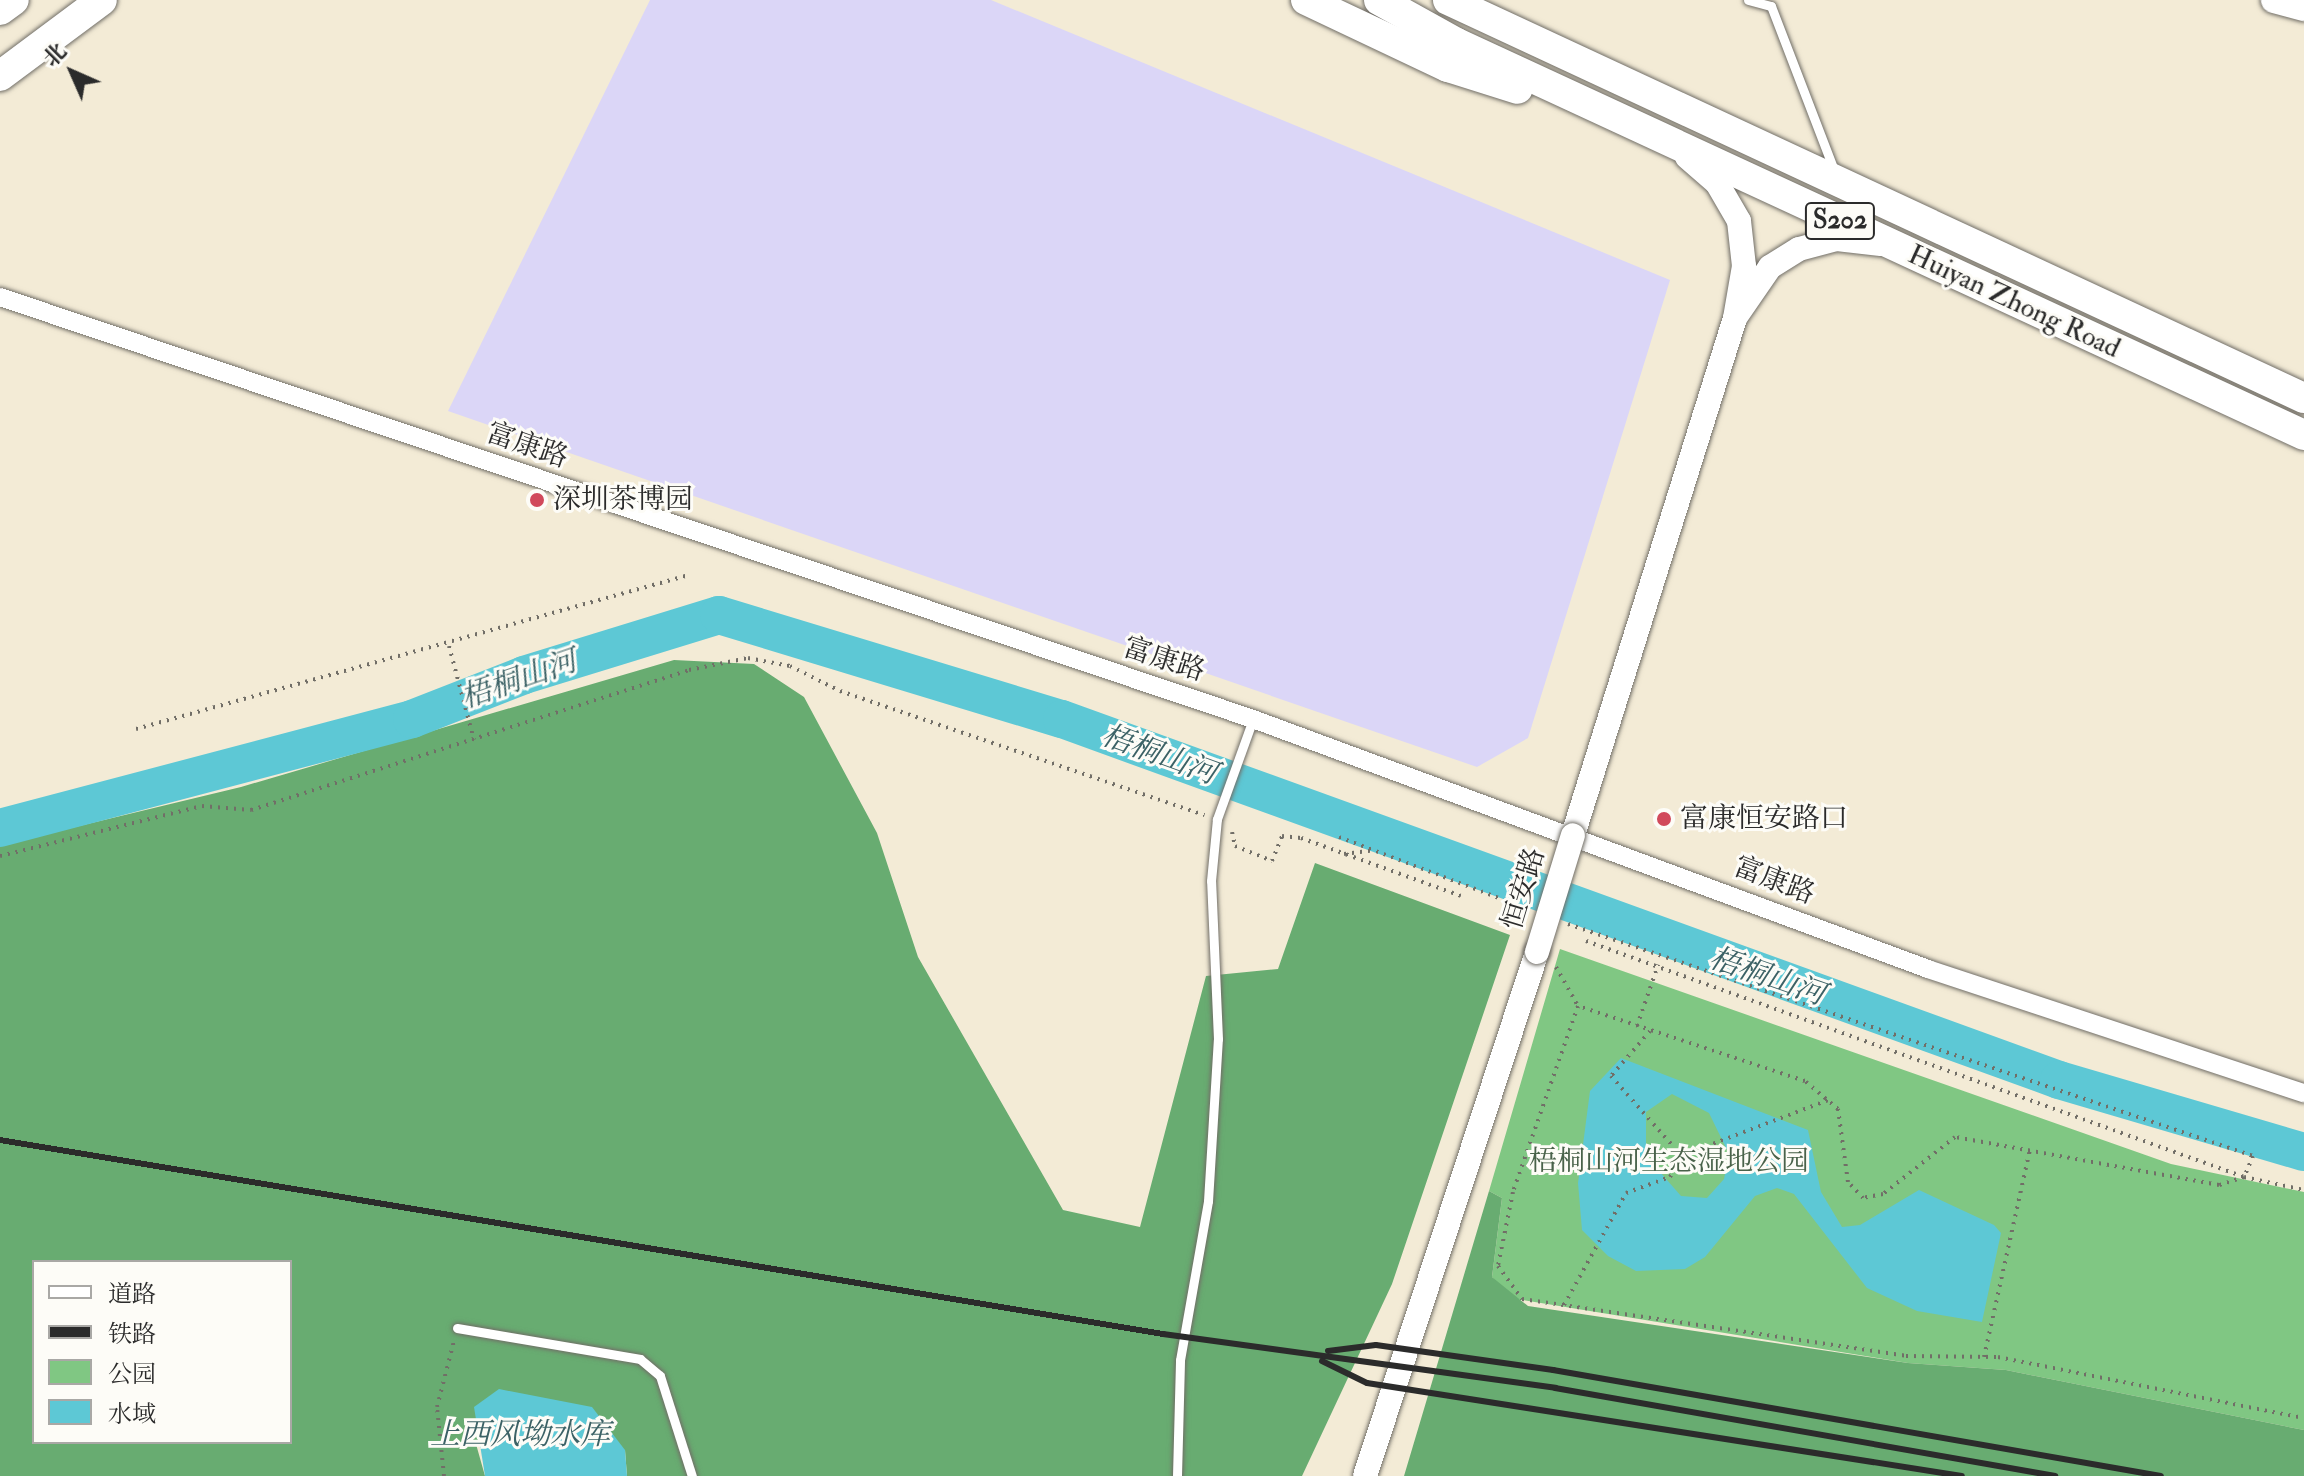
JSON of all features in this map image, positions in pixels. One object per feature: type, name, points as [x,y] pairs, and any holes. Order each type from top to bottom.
[{"type":"main road","points":[[0,10],[14,0]]},
{"type":"main road","points":[[0,76],[102,0]]},
{"type":"main road","points":[[1306,0],[1448,67],[1632,125]]},
{"type":"main road","name":"Huiyan Zhong Road","points":[[1379,0],[1632,125],[2304,435]]},
{"type":"main road","name":"Huiyan Zhong Road","points":[[1448,0],[2304,398]]},
{"type":"main road","points":[[2274,0],[2304,8]]},
{"type":"street","points":[[1669,142],[1717,183],[1736,211],[1744,266],[1735,318]]},
{"type":"street","points":[[1735,318],[1770,267],[1799,249],[1837,239],[1892,245]]},
{"type":"street","name":"富康路","points":[[0,297],[1573,835],[1928,969],[2304,1093]]},
{"type":"street","name":"恒安路","points":[[1365,1476],[1537,952],[1735,318]]},
{"type":"lane","points":[[1748,0],[1771,6],[1839,184]]},
{"type":"lane","points":[[1177,1476],[1180,1360],[1208,1201],[1218,1054],[1211,881],[1217,819],[1251,727]]},
{"type":"lane","points":[[457,1328],[640,1359],[660,1376],[692,1476]]},
{"type":"path","points":[[136,729],[449,646],[689,575]]},
{"type":"path","points":[[449,646],[474,740]]},
{"type":"path","points":[[0,856],[202,806],[251,810],[689,670],[748,658],[790,666],[840,691],[1217,819]]},
{"type":"path","points":[[1235,846],[1272,861],[1282,836],[1344,854],[1461,896]]},
{"type":"path","points":[[1339,837],[1545,915]]},
{"type":"path","points":[[1344,854],[1376,850]]},
{"type":"path","points":[[1537,952],[1551,957],[1578,1006],[1785,1072],[1831,1099],[1844,1127],[1848,1182],[1863,1198],[1883,1194],[1955,1137],[2219,1185],[2244,1177],[2253,1156],[1626,946],[1558,920]]},
{"type":"path","points":[[1586,941],[2244,1177],[2304,1190]]},
{"type":"path","points":[[1626,946],[1627,955]]},
{"type":"path","points":[[1637,1026],[1658,965]]},
{"type":"path","points":[[1578,1006],[1513,1192],[1498,1266],[1522,1299],[1906,1356],[1984,1357],[2304,1418]]},
{"type":"path","points":[[1650,1031],[1611,1076],[1672,1145]]},
{"type":"path","points":[[1691,1152],[1831,1099]]},
{"type":"path","points":[[1984,1357],[2030,1150]]},
{"type":"path","points":[[1564,1305],[1626,1193],[1670,1177],[1679,1161]]},
{"type":"path","points":[[444,1476],[437,1407],[457,1328]]},
{"type":"shaded area","points":[[650,0],[991,0],[1670,280],[1528,738],[1477,767],[448,411]]},
{"type":"green space","points":[[674,660],[754,664],[804,697],[877,833],[918,957],[1063,1210],[1140,1227],[1206,976],[1278,969],[1315,863],[1510,935],[1392,1284],[1302,1476],[627,1476],[625,1450],[476,1444],[485,1476],[0,1476],[0,845],[241,787]]},
{"type":"green space","name":"梧桐山河生态湿地公园","points":[[1560,949],[2171,1164],[2304,1192],[2304,1430],[2006,1370],[1908,1363],[1510,1298],[1492,1277],[1502,1198],[1489,1191]]},
{"type":"green space","points":[[1489,1191],[1502,1198],[1492,1277],[1528,1306],[1908,1363],[2006,1370],[2304,1430],[2304,1476],[1404,1476]]},
{"type":"water","points":[[1621,1058],[1808,1130],[1821,1192],[1842,1227],[1860,1225],[1919,1190],[1994,1225],[2001,1233],[1982,1322],[1917,1311],[1867,1288],[1794,1194],[1777,1188],[1755,1196],[1705,1257],[1685,1269],[1636,1271],[1608,1256],[1582,1230],[1578,1183],[1590,1091]],"holes":[[[1672,1094],[1709,1113],[1729,1154],[1724,1179],[1707,1198],[1681,1196],[1646,1156],[1646,1112]]]},
{"type":"water","name":"上西风坳水库","points":[[499,1389],[592,1407],[625,1450],[627,1476],[485,1476],[474,1407]]},
{"type":"waterway","name":"梧桐山河","points":[[0,828],[412,719],[524,675],[719,615],[1062,719],[2059,1080],[2304,1152]]},
{"type":"railway","points":[[0,1140],[1163,1334],[1555,1388],[2055,1476]]},
{"type":"railway","points":[[1328,1351],[1376,1345],[1553,1370],[2161,1476]]},
{"type":"railway","points":[[1322,1361],[1367,1383],[1962,1476]]},
{"type":"place","name":"深圳茶博园","points":[[537,500]]},
{"type":"place","name":"富康恒安路口","points":[[1664,819]]}]
